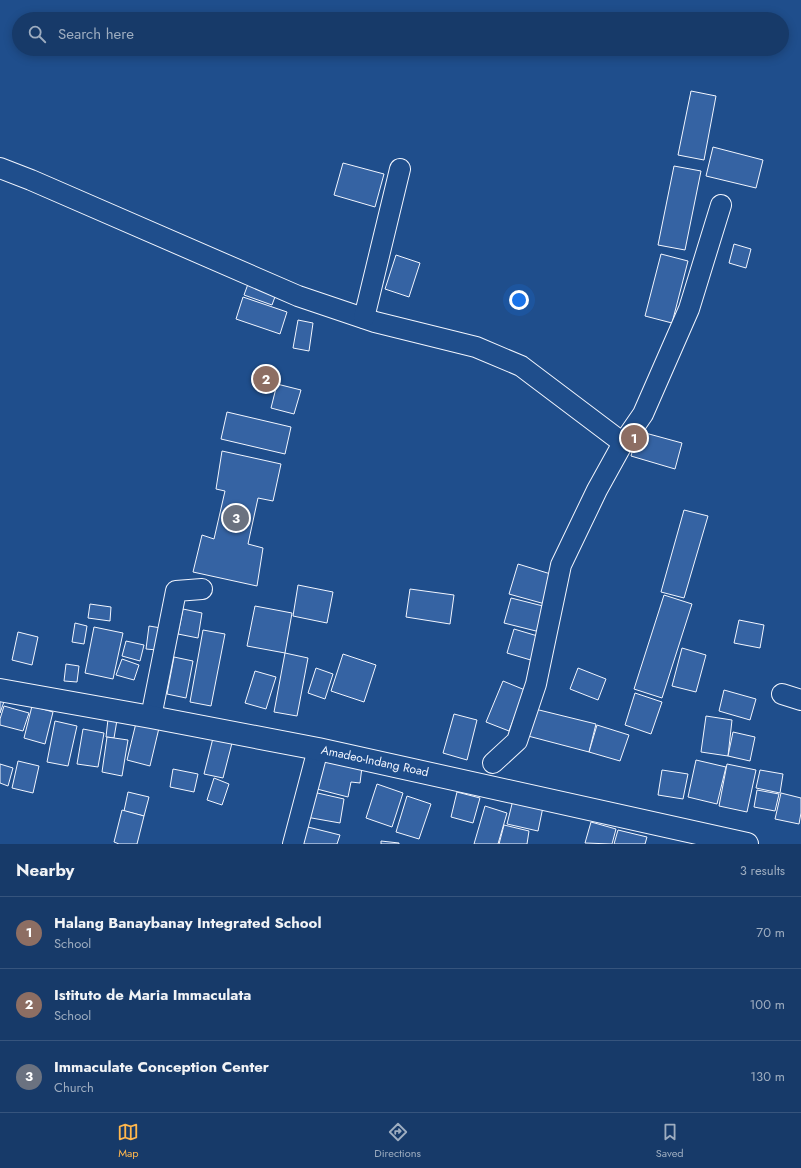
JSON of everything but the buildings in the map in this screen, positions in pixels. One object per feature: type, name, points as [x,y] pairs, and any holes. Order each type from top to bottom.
[{"type":"main road","name":"Amadeo-Indang Road","points":[[0,690],[318,749],[481,772],[747,844]]},
{"type":"street","points":[[0,168],[31,180],[298,296],[375,322],[476,346],[521,366],[623,443]]},
{"type":"street","points":[[364,318],[400,169]]},
{"type":"street","points":[[481,772],[504,754],[517,741],[536,684],[561,565],[597,490],[623,443],[643,414],[690,309],[721,205]]},
{"type":"street","points":[[151,717],[176,591],[202,589]]},
{"type":"street","points":[[782,694],[801,700]]},
{"type":"street","points":[[293,844],[318,749]]},
{"type":"place","name":"Istituto de Maria Immaculata","points":[[266,379]]},
{"type":"place","name":"Halang Banaybanay Integrated School","points":[[634,438]]},
{"type":"place","name":"Immaculate Conception Center","points":[[236,518]]}]
